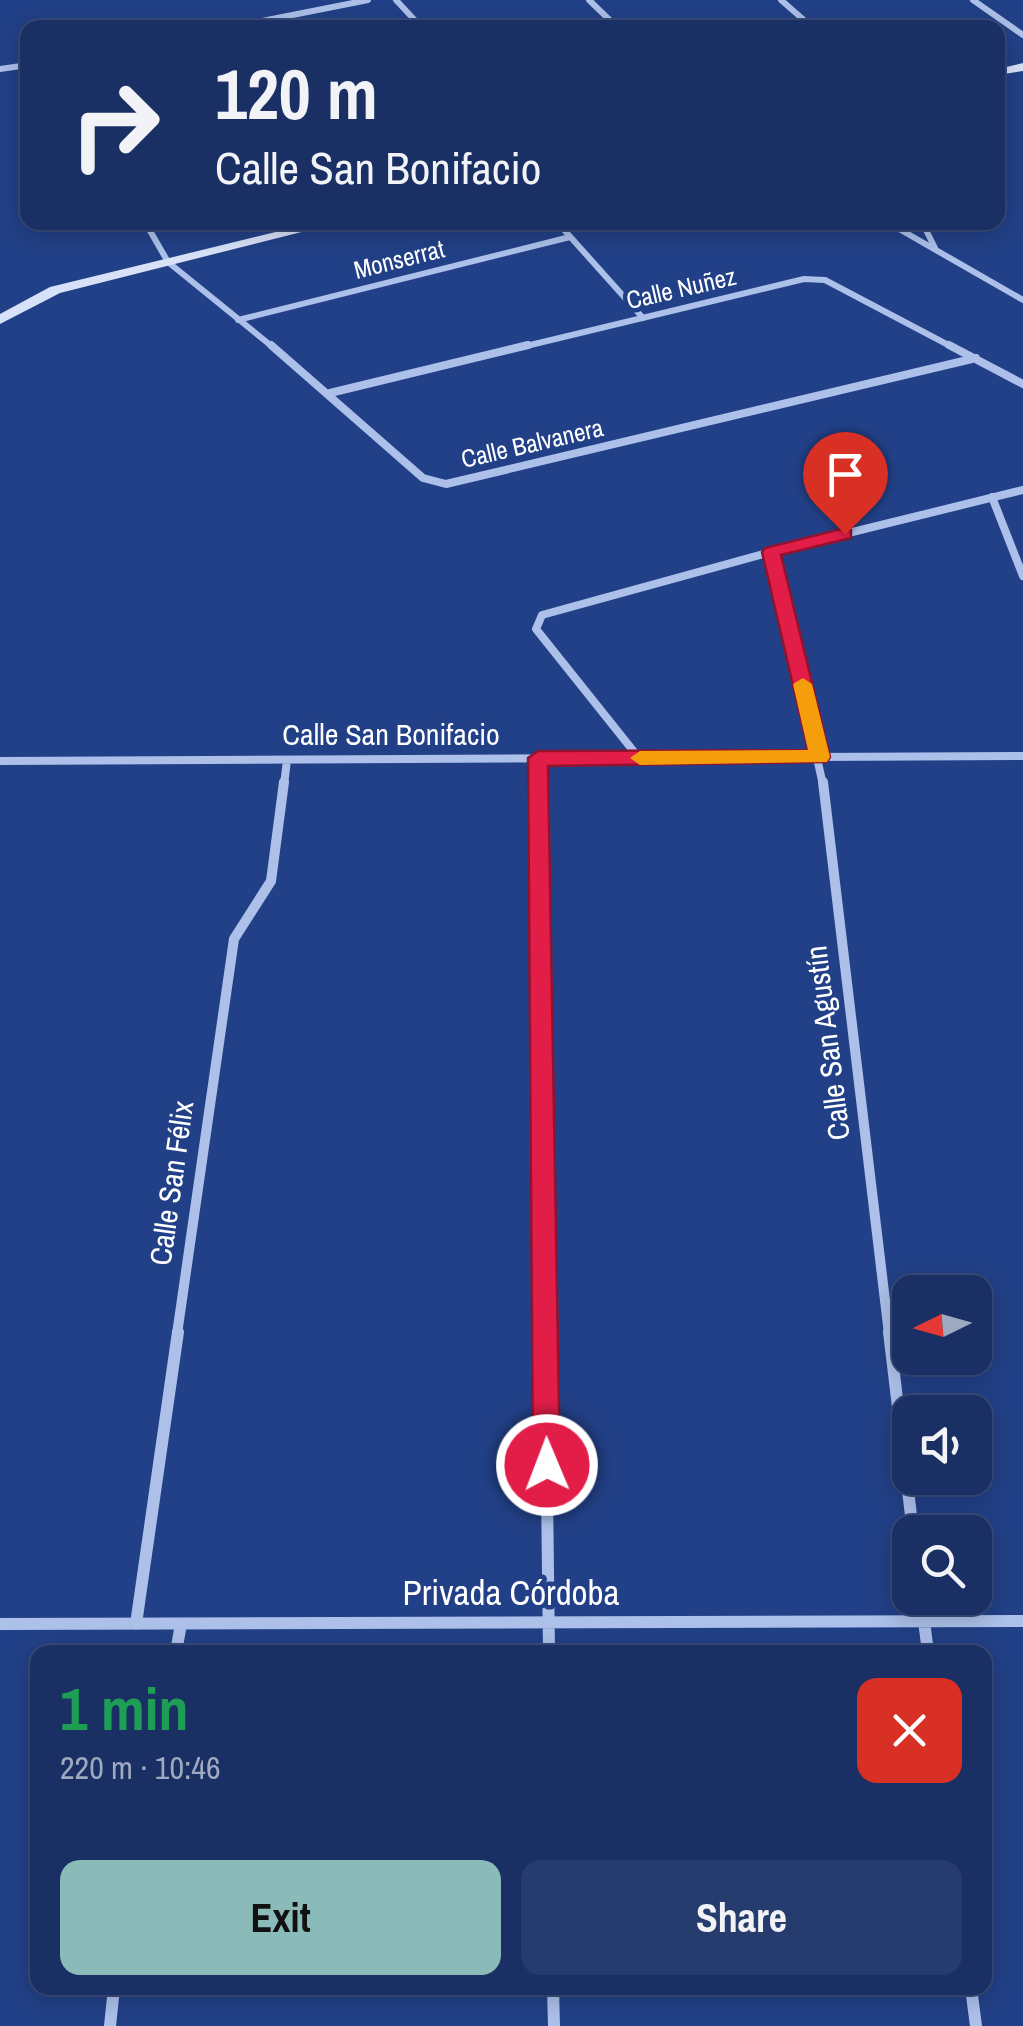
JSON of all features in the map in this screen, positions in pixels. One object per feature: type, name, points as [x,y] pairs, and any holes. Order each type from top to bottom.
[{"type":"street","points":[[319,0],[332,7]]},
{"type":"street","points":[[266,20],[368,0]]},
{"type":"street","points":[[396,0],[415,20]]},
{"type":"street","points":[[589,0],[610,20]]},
{"type":"street","points":[[781,0],[804,20]]},
{"type":"street","points":[[973,0],[1002,20]]},
{"type":"street","points":[[150,230],[168,262]]},
{"type":"street","points":[[0,320],[55,290],[302,230]]},
{"type":"street","points":[[563,230],[643,318]]},
{"type":"street","points":[[901,230],[1023,300]]},
{"type":"street","points":[[926,230],[936,250]]},
{"type":"street","name":"Monserrat","points":[[238,320],[570,237]]},
{"type":"street","name":"Calle Balvanera","points":[[168,262],[330,392],[423,478],[446,484],[976,358]]},
{"type":"street","name":"Calle Nuñez","points":[[330,392],[804,279],[825,280],[1023,384]]},
{"type":"street","points":[[639,758],[536,629],[542,615],[772,552],[1023,490]]},
{"type":"street","points":[[992,498],[1023,576]]},
{"type":"street","name":"Calle San Agustín","points":[[772,552],[820,757],[911,1515]]},
{"type":"street","name":"Calle San Bonifacio","points":[[0,761],[1023,756]]},
{"type":"street","points":[[538,758],[549,1645]]},
{"type":"street","name":"Calle San Félix","points":[[136,1624],[234,939],[271,880],[288,760]]},
{"type":"street","points":[[923,1615],[927,1645]]},
{"type":"street","name":"Privada Córdoba","points":[[0,1624],[1023,1621]]},
{"type":"street","points":[[178,1645],[182,1624]]},
{"type":"street","points":[[110,2026],[113,1995]]},
{"type":"street","points":[[553,1995],[554,2026]]},
{"type":"street","points":[[972,1995],[976,2026]]},
{"type":"slow traffic","points":[[640,758],[820,757],[803,684]]},
{"type":"route","points":[[547,1465],[538,758],[820,757],[772,552],[845,534]]}]
